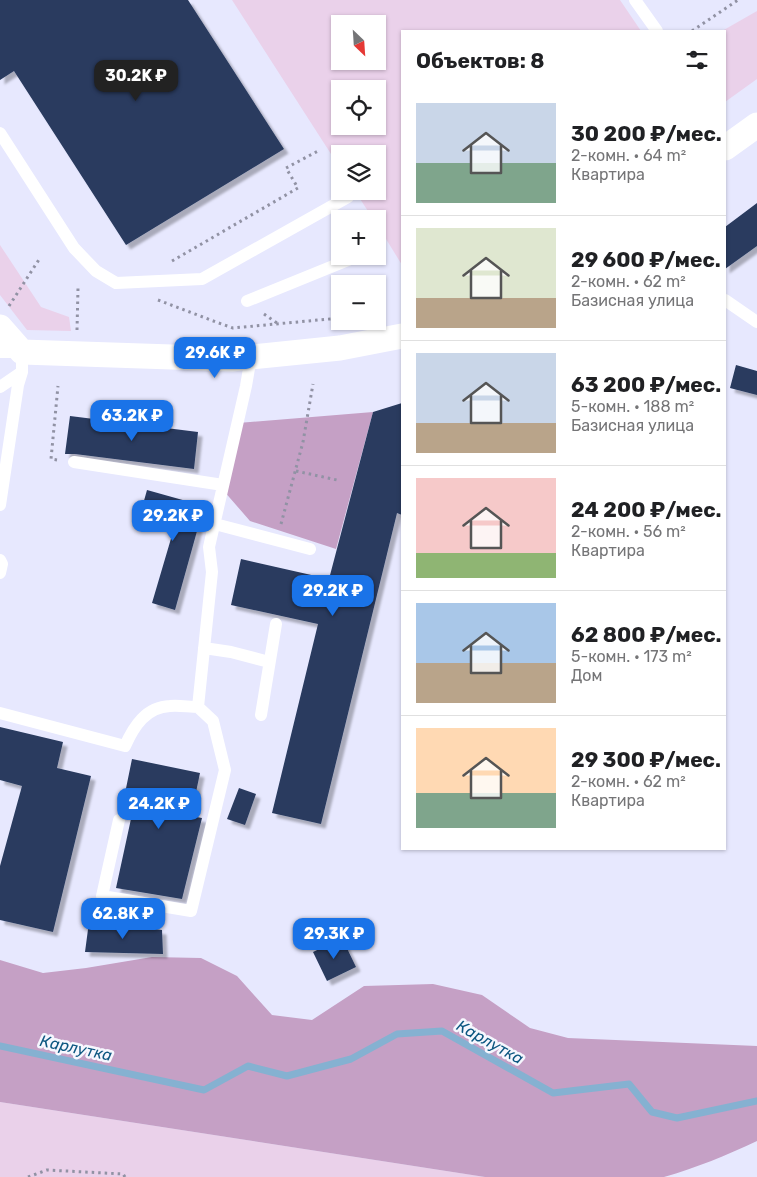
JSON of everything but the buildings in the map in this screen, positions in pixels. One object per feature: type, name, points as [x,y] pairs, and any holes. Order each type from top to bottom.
[{"type":"street","points":[[726,147],[757,125]]},
{"type":"street","points":[[2,319],[15,359],[232,359],[340,348],[401,336]]},
{"type":"lane","points":[[635,0],[656,30]]},
{"type":"lane","points":[[0,133],[74,248],[96,271],[116,283],[202,278],[341,200]]},
{"type":"lane","points":[[247,302],[336,265]]},
{"type":"lane","points":[[726,301],[757,322]]},
{"type":"lane","points":[[198,707],[212,572],[209,547],[251,357]]},
{"type":"lane","points":[[0,387],[15,359]]},
{"type":"lane","points":[[0,505],[18,386],[15,359]]},
{"type":"lane","points":[[74,462],[223,485]]},
{"type":"lane","points":[[214,524],[310,549]]},
{"type":"lane","points":[[0,560],[2,564],[0,573]]},
{"type":"lane","points":[[261,715],[276,624]]},
{"type":"lane","points":[[204,648],[231,652],[269,662]]},
{"type":"lane","points":[[0,713],[124,746],[131,732],[149,712],[169,706],[198,707],[213,721],[224,770],[192,911],[102,896],[119,820]]},
{"type":"path","points":[[693,30],[738,0]]},
{"type":"path","points":[[172,261],[298,188],[286,168],[318,151]]},
{"type":"path","points":[[2,319],[40,258]]},
{"type":"path","points":[[78,288],[78,322]]},
{"type":"path","points":[[152,297],[233,328],[331,319]]},
{"type":"path","points":[[277,540],[303,442],[313,384]]},
{"type":"path","points":[[58,386],[51,459],[74,462]]},
{"type":"path","points":[[296,471],[337,480]]},
{"type":"path","points":[[28,1177],[47,1170],[124,1174],[125,1177]]},
{"type":"shaded area","points":[[232,0],[620,0],[640,30],[401,30],[401,263],[386,239],[386,210],[367,210],[361,200],[386,200],[386,145],[331,145],[331,154]]},
{"type":"shaded area","points":[[757,11],[757,79],[726,101],[726,30],[724,30]]},
{"type":"shaded area","points":[[0,245],[41,307],[69,317],[71,331],[27,330],[0,295]]},
{"type":"shaded area","points":[[373,412],[336,549],[250,521],[223,490],[238,423]]},
{"type":"shaded area","points":[[152,957],[201,958],[237,976],[272,1015],[312,1020],[364,986],[433,984],[482,995],[530,1028],[568,1038],[757,1046],[757,1141],[688,1170],[664,1177],[485,1177],[0,1102],[0,960],[43,973]]},
{"type":"shaded area","points":[[0,1102],[485,1177],[0,1177]]},
{"type":"waterway","name":"Карлутка","points":[[0,1046],[204,1090],[248,1066],[287,1076],[351,1059],[397,1034],[442,1031],[553,1093],[629,1084],[652,1112],[677,1118],[757,1101]]}]
